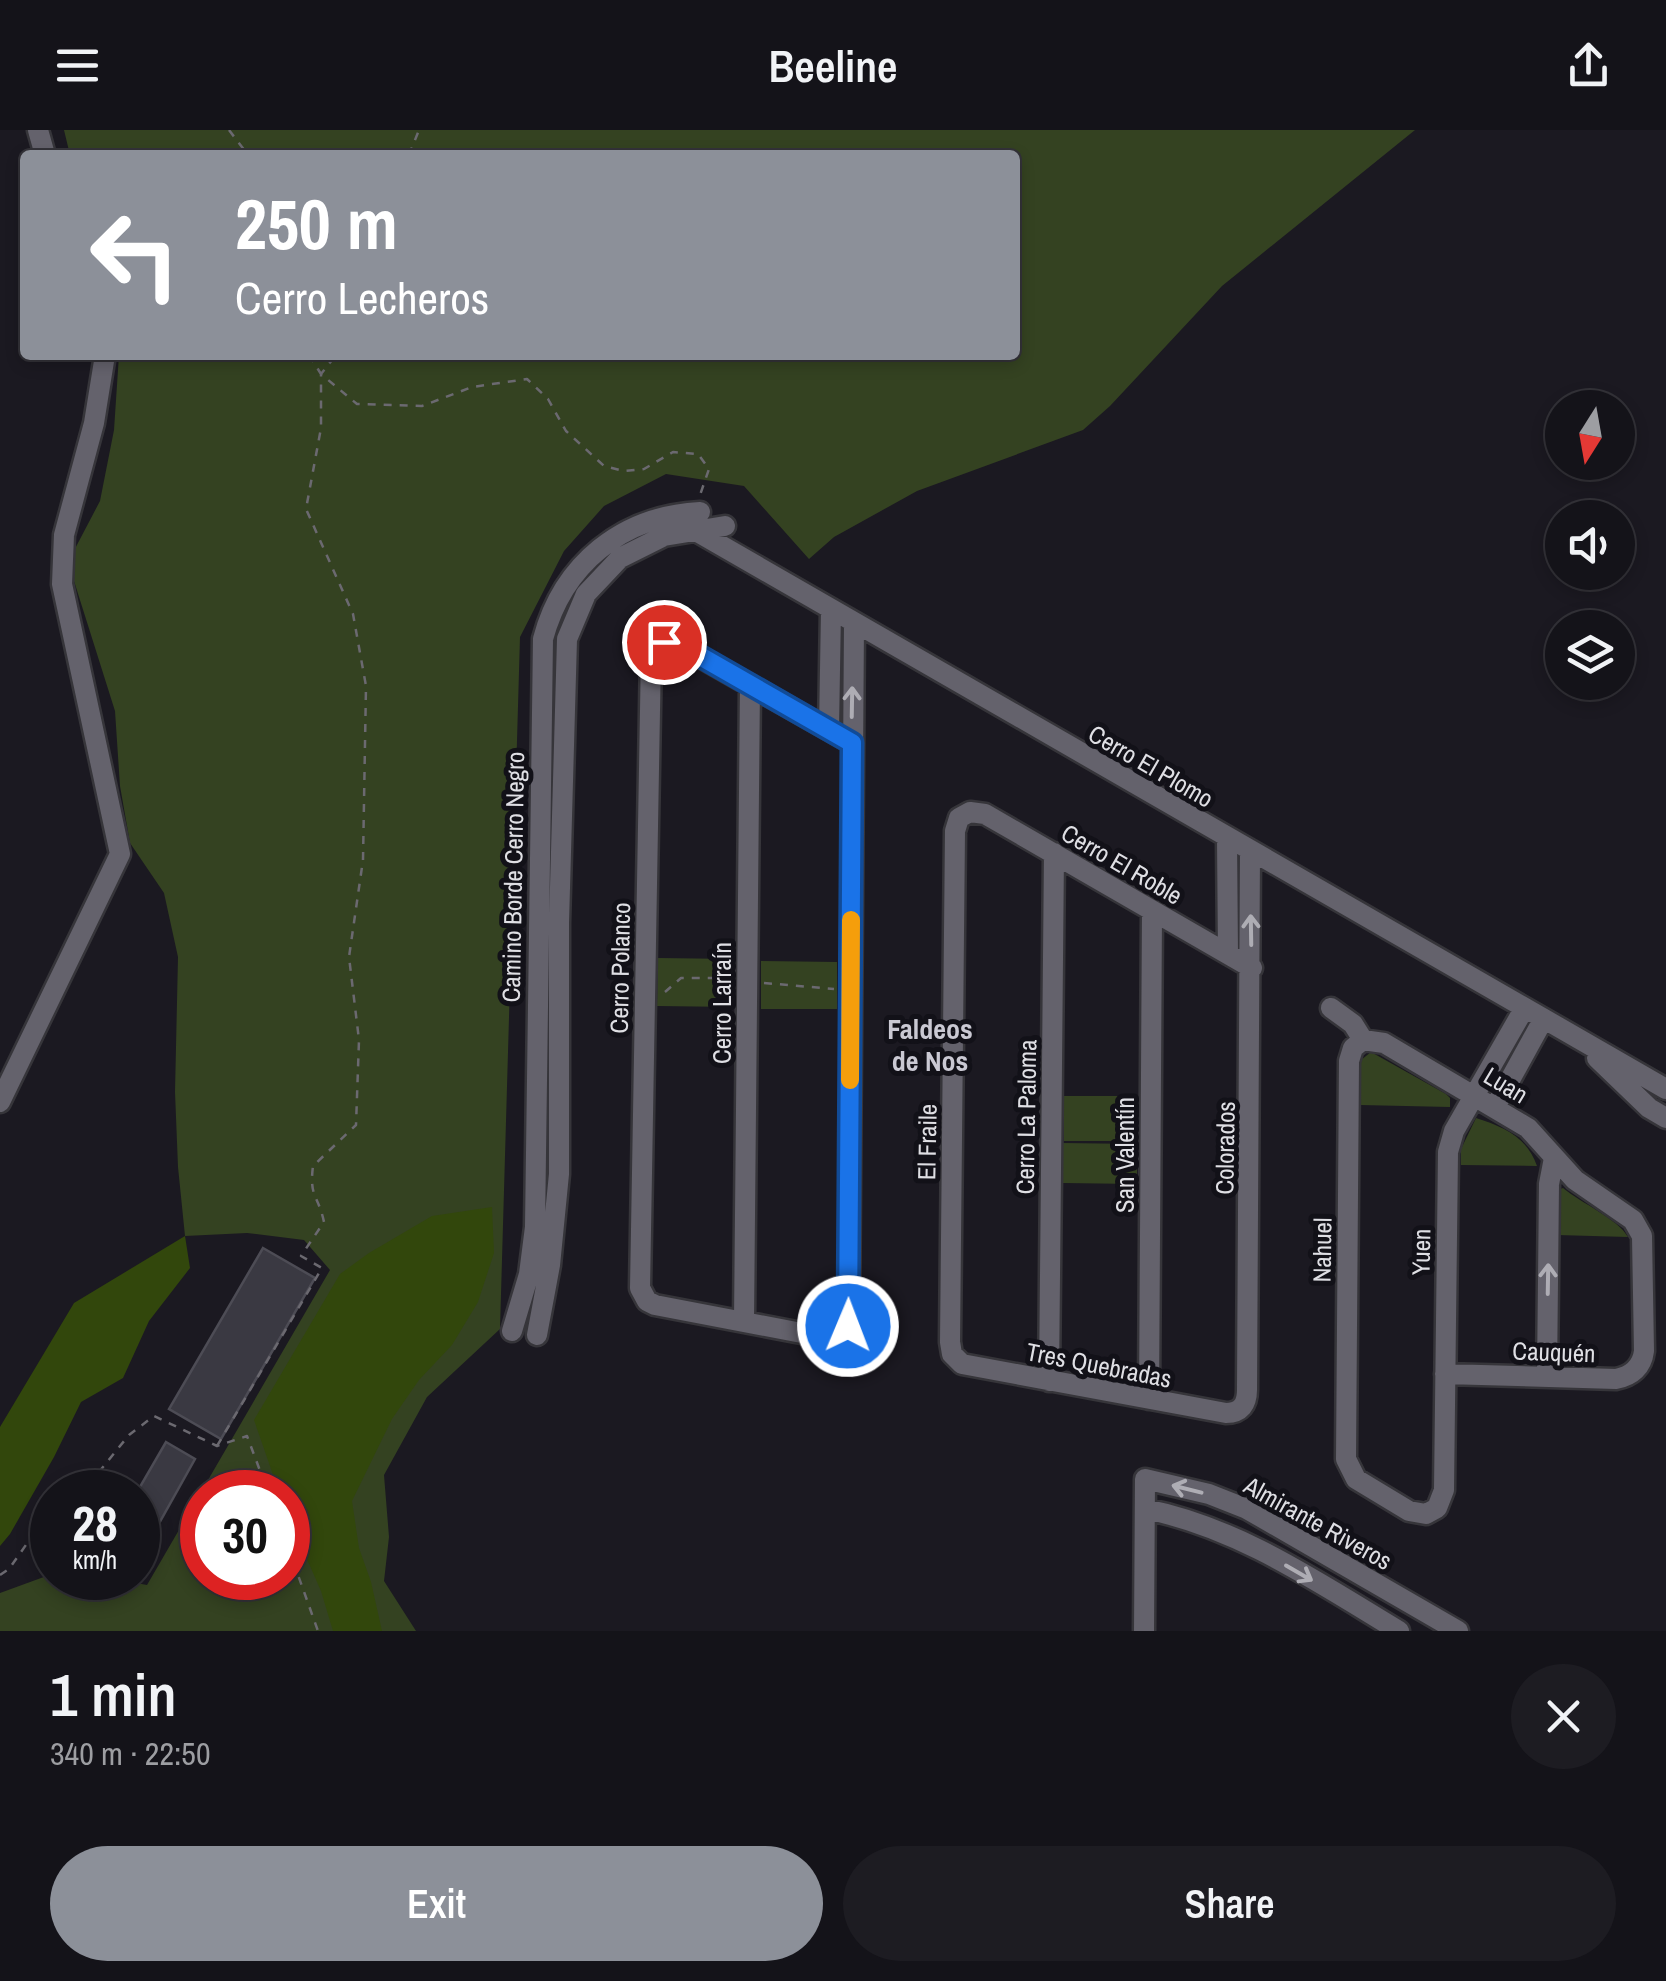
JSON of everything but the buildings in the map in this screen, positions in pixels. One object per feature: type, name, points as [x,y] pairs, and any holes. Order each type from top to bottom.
[{"type":"street","points":[[0,1102],[120,854],[62,584],[64,535],[94,423],[104,360]]},
{"type":"street","name":"Camino Borde Cerro Negro","points":[[693,518],[608,568],[578,608],[567,639],[559,923],[559,1174],[550,1265],[538,1330],[515,1325],[529,1274],[535,1227],[543,639],[562,590],[596,550],[637,525],[693,518],[726,526]]},
{"type":"street","name":"Cerro El Plomo","points":[[693,518],[831,610],[1666,1089]]},
{"type":"street","points":[[829,729],[831,610]]},
{"type":"street","points":[[744,1322],[827,1338],[843,1334],[849,1321],[854,623]]},
{"type":"street","name":"Cerro Polanco","points":[[744,1322],[655,1305],[644,1297],[640,1284],[650,658],[660,642],[679,644],[750,685]]},
{"type":"street","points":[[750,685],[852,743]]},
{"type":"street","name":"Cerro Larraín","points":[[744,1322],[750,685]]},
{"type":"street","name":"Cerro El Roble","points":[[965,814],[980,812],[1252,968]]},
{"type":"street","name":"El Fraile","points":[[952,1354],[955,830],[965,814]]},
{"type":"street","points":[[1227,838],[1228,954]]},
{"type":"street","name":"Colorados","points":[[1241,1408],[1247,1394],[1250,851]]},
{"type":"street","name":"Cerro La Paloma","points":[[1049,1380],[1054,854]]},
{"type":"street","points":[[1250,886],[1277,867]]},
{"type":"street","name":"San Valentín","points":[[1149,1400],[1152,910]]},
{"type":"street","name":"Luan","points":[[1331,1008],[1352,1024],[1364,1040],[1384,1043],[1534,1134],[1585,1189],[1633,1220],[1640,1230]]},
{"type":"street","name":"Yuen","points":[[1433,1512],[1444,1490],[1448,1152],[1454,1131],[1524,1010]]},
{"type":"street","points":[[1495,1107],[1543,1020]]},
{"type":"street","name":"Nahuel","points":[[1364,1040],[1353,1048],[1348,1061],[1345,1446],[1348,1465],[1360,1482],[1410,1511],[1420,1515],[1433,1512]]},
{"type":"street","name":"Cerro El Plomo","points":[[1582,1042],[1637,1098],[1666,1118]]},
{"type":"street","points":[[1547,1376],[1549,1184],[1554,1158]]},
{"type":"street","name":"Cauquén","points":[[1445,1374],[1627,1376],[1640,1365],[1644,1351],[1645,1250],[1640,1230]]},
{"type":"street","name":"Tres Quebradas","points":[[952,1354],[968,1366],[1149,1400],[1226,1414],[1241,1408]]},
{"type":"street","name":"Almirante Riveros","points":[[1392,1629],[1236,1538],[1194,1521],[1145,1509],[1145,1479],[1209,1494],[1247,1509],[1458,1631]]},
{"type":"street","points":[[1144,1631],[1145,1509]]},
{"type":"path","points":[[228,130],[244,150]]},
{"type":"path","points":[[312,360],[321,374],[358,404],[422,406],[472,387],[527,379],[548,399],[566,431],[604,466],[624,471],[644,469],[673,452],[698,454],[709,470],[693,518]]},
{"type":"path","points":[[217,1446],[322,1268],[301,1256],[324,1222],[310,1190],[312,1166],[356,1126],[359,1040],[349,957],[363,860],[366,686],[353,614],[306,509],[322,428],[321,374],[332,360]]},
{"type":"path","points":[[101,1470],[130,1435],[154,1416],[217,1446],[247,1436],[260,1470]]},
{"type":"path","points":[[0,1574],[9,1569],[30,1539]]},
{"type":"path","points":[[307,1600],[318,1631]]},
{"type":"green space","points":[[64,130],[1415,130],[1222,286],[1083,430],[917,491],[834,537],[809,559],[744,486],[666,474],[604,506],[564,551],[520,637],[500,1329],[427,1397],[384,1475],[389,1537],[384,1581],[416,1631],[0,1631],[0,1593],[30,1582],[30,1600],[160,1600],[160,1563],[180,1528],[180,1600],[310,1600],[310,1470],[214,1470],[330,1270],[304,1240],[247,1233],[185,1236],[175,1092],[178,957],[164,893],[130,843],[120,786],[115,711],[68,562],[100,501],[114,430],[119,360],[1020,360],[1020,150],[69,150]]},
{"type":"green space","points":[[658,958],[734,959],[734,1007],[657,1006]]},
{"type":"green space","points":[[761,961],[837,962],[837,1009],[761,1009]]},
{"type":"green space","points":[[1371,1052],[1446,1094],[1450,1107],[1360,1105],[1361,1060]]},
{"type":"green space","points":[[1064,1096],[1137,1096],[1137,1141],[1064,1141]]},
{"type":"green space","points":[[1476,1118],[1513,1134],[1537,1166],[1461,1165],[1461,1149]]},
{"type":"green space","points":[[1063,1143],[1137,1144],[1137,1184],[1063,1183]]},
{"type":"green space","points":[[1563,1188],[1608,1218],[1628,1237],[1557,1235],[1558,1190]]},
{"type":"green space","points":[[492,1207],[494,1253],[478,1302],[452,1345],[419,1380],[392,1419],[352,1501],[359,1548],[382,1631],[333,1631],[310,1566],[310,1470],[271,1470],[254,1420],[340,1274],[432,1216]]},
{"type":"green space","points":[[185,1236],[190,1268],[149,1321],[123,1378],[81,1402],[47,1470],[30,1470],[30,1499],[0,1546],[0,1427],[74,1303]]},
{"type":"slow traffic","points":[[850,1080],[851,920]]},
{"type":"district","name":"Faldeos de Nos","points":[[930,1045]]},
{"type":"route","points":[[664,642],[679,644],[852,743],[848,1326]]}]
